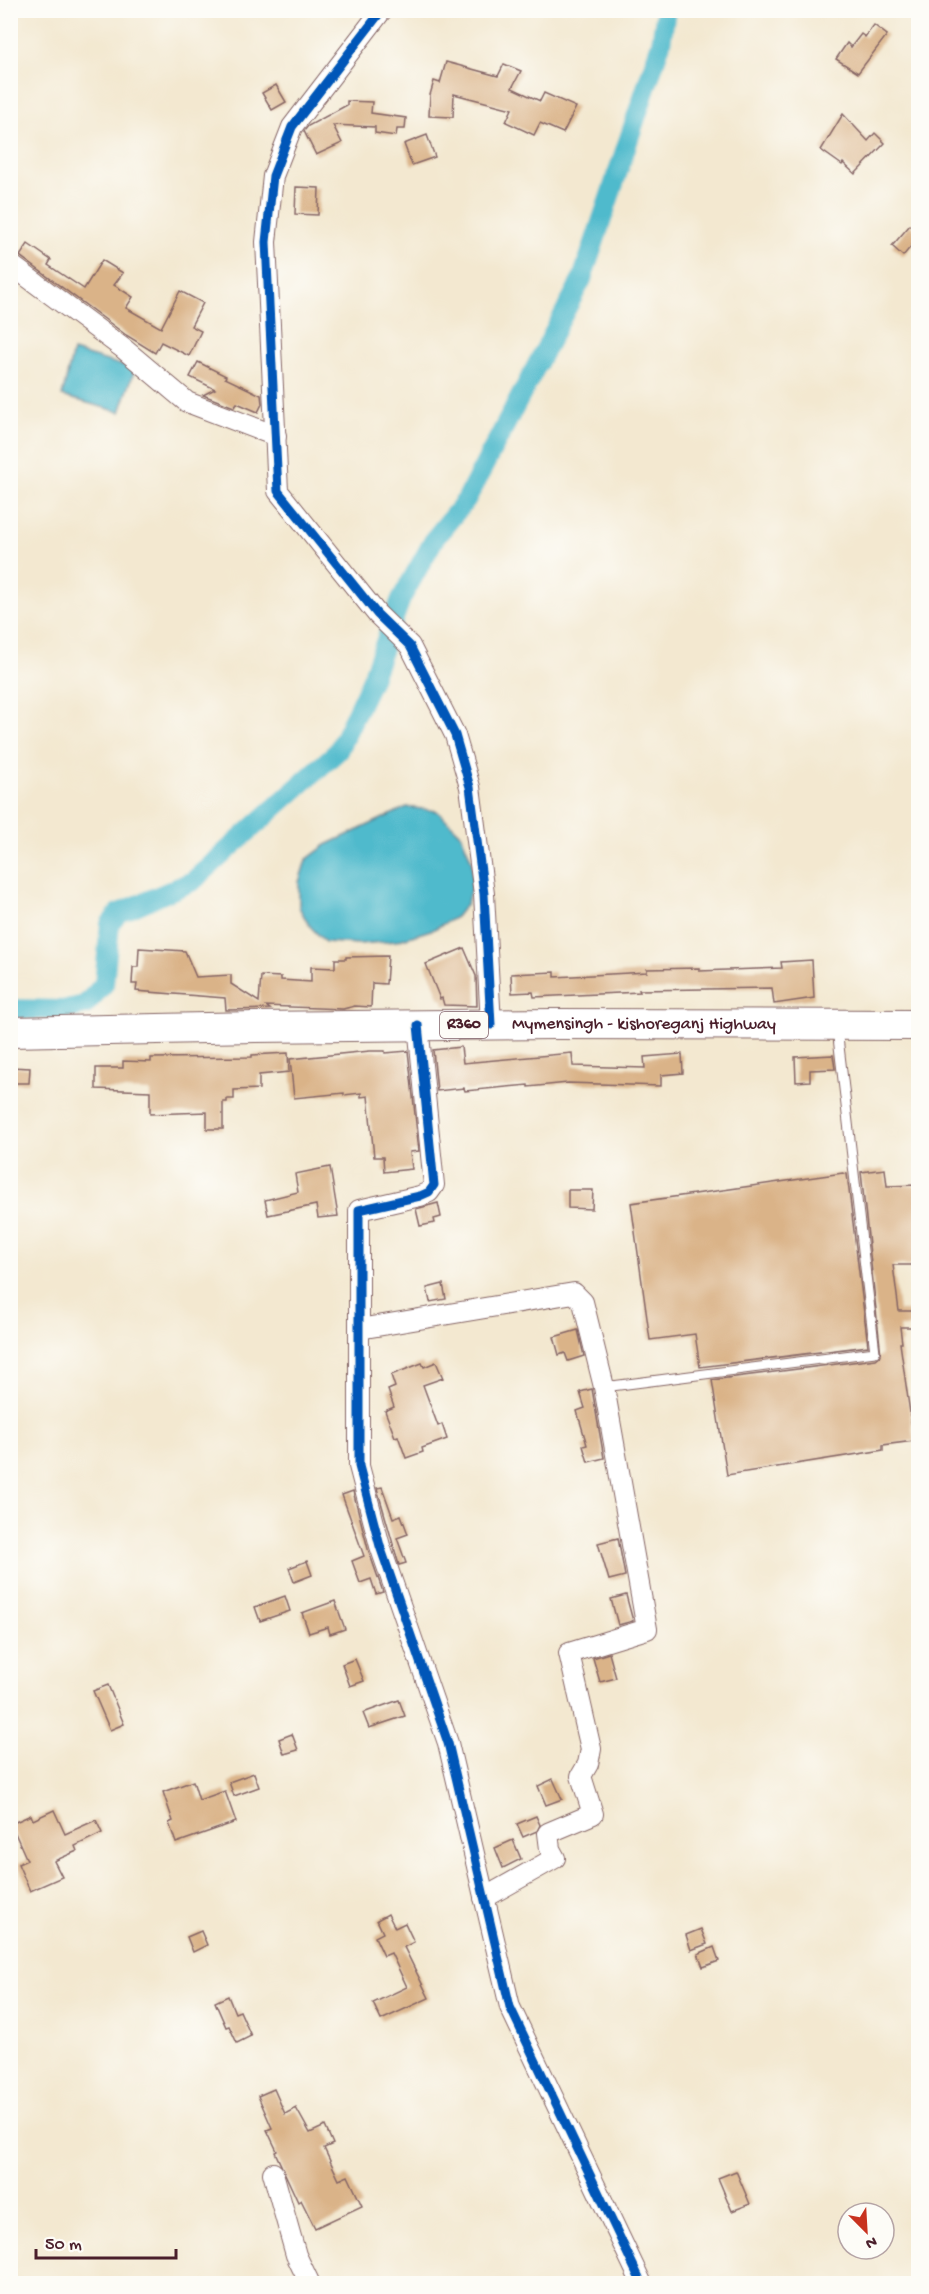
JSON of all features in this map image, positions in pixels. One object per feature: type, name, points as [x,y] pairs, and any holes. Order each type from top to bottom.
[{"type":"main road","name":"Mymensingh - kishoreganj Highway","points":[[10,1032],[418,1025],[918,1024]]},
{"type":"street","points":[[382,10],[292,126],[273,176],[266,242],[278,491],[377,614],[410,646],[455,735],[470,786],[484,894],[491,1025]]},
{"type":"street","points":[[10,264],[124,349],[187,402],[276,436]]},
{"type":"street","points":[[418,1025],[434,1185],[429,1192],[420,1196],[359,1210],[359,1466],[380,1546],[448,1743],[510,2007],[642,2283]]},
{"type":"street","points":[[359,1329],[574,1293],[583,1302],[604,1387],[647,1629],[569,1653],[591,1749],[588,1764],[581,1776],[593,1814],[548,1833],[550,1849],[555,1858],[484,1898]]},
{"type":"street","points":[[273,2173],[296,2255],[310,2283]]},
{"type":"lane","points":[[604,1387],[875,1352],[836,1024]]},
{"type":"water","points":[[73,351],[135,369],[120,412],[62,396]]},
{"type":"water","points":[[407,807],[437,811],[461,834],[472,862],[472,884],[467,903],[456,917],[434,929],[396,941],[359,944],[325,942],[309,925],[299,907],[299,882],[306,860],[326,845]]},
{"type":"building","points":[[874,25],[887,35],[858,73],[836,59],[847,43],[851,47],[861,34],[865,37]]},
{"type":"building","points":[[446,62],[498,76],[504,64],[521,71],[512,88],[540,101],[544,93],[576,107],[563,133],[540,123],[534,135],[506,122],[512,109],[454,94],[453,117],[429,116],[430,95],[434,81],[440,83]]},
{"type":"building","points":[[276,85],[286,102],[272,110],[262,93]]},
{"type":"building","points":[[347,101],[372,102],[371,113],[406,118],[405,129],[397,129],[396,136],[375,133],[375,127],[333,125],[342,143],[316,155],[304,131],[308,126],[347,105]]},
{"type":"building","points":[[843,114],[868,141],[875,133],[885,143],[855,174],[843,163],[842,165],[821,150]]},
{"type":"building","points":[[427,135],[435,157],[412,165],[404,144]]},
{"type":"building","points":[[296,187],[319,188],[318,215],[295,214]]},
{"type":"building","points":[[910,225],[918,232],[918,238],[903,256],[892,246]]},
{"type":"building","points":[[28,244],[51,260],[48,265],[84,289],[102,260],[123,273],[114,285],[133,297],[126,308],[161,328],[180,291],[203,303],[191,326],[201,331],[189,356],[161,342],[155,353],[126,335],[20,256]]},
{"type":"building","points":[[198,362],[261,395],[262,404],[258,412],[237,403],[234,407],[203,395],[215,389],[190,377]]},
{"type":"building","points":[[139,948],[185,951],[196,977],[231,975],[231,984],[259,1002],[261,976],[311,982],[311,967],[335,968],[335,959],[346,959],[346,957],[388,956],[386,984],[372,983],[371,1007],[355,1006],[343,1009],[266,1006],[270,1009],[226,1010],[225,998],[136,991],[137,984],[132,984],[133,967],[138,967]]},
{"type":"building","points":[[464,948],[476,976],[477,1006],[444,1005],[426,964]]},
{"type":"building","points":[[812,960],[814,998],[774,1004],[772,988],[639,990],[640,992],[534,997],[533,992],[512,993],[511,974],[555,972],[555,977],[647,972],[647,969],[699,968],[699,971],[782,968],[781,962]]},
{"type":"building","points":[[461,1047],[463,1063],[572,1053],[573,1066],[645,1068],[644,1057],[682,1054],[683,1073],[661,1075],[661,1086],[568,1083],[437,1091],[433,1050]]},
{"type":"building","points":[[385,1051],[385,1053],[408,1051],[419,1151],[410,1152],[412,1169],[384,1172],[383,1157],[374,1157],[368,1096],[361,1097],[361,1093],[344,1095],[344,1093],[294,1098],[290,1059]]},
{"type":"building","points":[[288,1053],[289,1072],[259,1075],[259,1089],[234,1090],[234,1099],[227,1099],[227,1102],[223,1102],[223,1129],[207,1129],[207,1112],[150,1114],[150,1091],[96,1089],[96,1068],[123,1068],[123,1061],[151,1062],[151,1058],[252,1057],[252,1055]]},
{"type":"building","points":[[833,1055],[835,1069],[810,1070],[810,1081],[796,1082],[795,1057]]},
{"type":"building","points":[[10,1067],[30,1068],[29,1083],[10,1083]]},
{"type":"building","points":[[330,1167],[338,1216],[318,1218],[316,1205],[268,1215],[265,1200],[298,1192],[295,1174]]},
{"type":"building","points":[[885,1169],[887,1186],[918,1185],[918,1265],[893,1265],[899,1311],[918,1311],[918,1327],[900,1327],[902,1343],[900,1343],[914,1441],[883,1445],[883,1450],[727,1475],[712,1380],[876,1359],[881,1355],[861,1172]]},
{"type":"building","points":[[847,1174],[868,1346],[700,1367],[695,1334],[650,1340],[631,1203]]},
{"type":"building","points":[[568,1190],[593,1190],[592,1209],[568,1208]]},
{"type":"building","points":[[438,1203],[441,1217],[434,1219],[435,1223],[420,1226],[416,1209]]},
{"type":"building","points":[[443,1284],[446,1299],[430,1302],[427,1288]]},
{"type":"building","points":[[578,1330],[584,1356],[568,1361],[565,1353],[559,1355],[554,1337]]},
{"type":"building","points":[[436,1362],[443,1378],[423,1385],[438,1426],[442,1424],[447,1439],[422,1448],[423,1452],[406,1458],[385,1411],[394,1407],[388,1390],[395,1387],[391,1375],[422,1363],[424,1367]]},
{"type":"building","points":[[592,1389],[604,1458],[588,1462],[583,1446],[587,1445],[577,1411],[585,1408],[580,1392]]},
{"type":"building","points":[[382,1487],[393,1518],[401,1515],[408,1534],[397,1538],[406,1563],[399,1565],[377,1488]]},
{"type":"building","points":[[353,1491],[368,1549],[383,1592],[376,1594],[371,1579],[360,1583],[352,1561],[364,1556],[342,1495]]},
{"type":"building","points":[[618,1538],[625,1576],[609,1580],[598,1543]]},
{"type":"building","points":[[307,1561],[312,1575],[294,1582],[289,1568]]},
{"type":"building","points":[[626,1595],[633,1621],[618,1625],[611,1599]]},
{"type":"building","points":[[285,1596],[290,1611],[260,1621],[255,1607]]},
{"type":"building","points":[[335,1601],[345,1629],[330,1634],[328,1627],[309,1633],[302,1613]]},
{"type":"building","points":[[609,1653],[616,1678],[600,1682],[593,1658]]},
{"type":"building","points":[[355,1659],[364,1681],[350,1686],[342,1664]]},
{"type":"building","points":[[108,1685],[124,1724],[110,1730],[93,1691]]},
{"type":"building","points":[[399,1700],[405,1716],[369,1728],[363,1713]]},
{"type":"building","points":[[292,1734],[298,1750],[284,1754],[279,1739]]},
{"type":"building","points":[[254,1773],[259,1787],[234,1796],[229,1782]]},
{"type":"building","points":[[553,1779],[562,1799],[546,1805],[538,1786]]},
{"type":"building","points":[[193,1781],[199,1800],[225,1791],[236,1822],[176,1843],[169,1823],[173,1821],[163,1792]]},
{"type":"building","points":[[54,1810],[65,1834],[96,1820],[102,1833],[75,1846],[77,1851],[54,1861],[62,1877],[30,1891],[18,1864],[27,1860],[11,1824],[31,1815],[33,1820]]},
{"type":"building","points":[[536,1816],[540,1825],[537,1831],[523,1837],[517,1824]]},
{"type":"building","points":[[513,1840],[521,1859],[503,1868],[495,1848]]},
{"type":"building","points":[[388,1914],[395,1928],[405,1923],[414,1942],[404,1947],[429,1998],[381,2020],[373,2003],[407,1987],[391,1953],[384,1956],[375,1937],[383,1933],[377,1920]]},
{"type":"building","points":[[701,1929],[707,1944],[691,1950],[686,1935]]},
{"type":"building","points":[[201,1931],[207,1945],[193,1952],[187,1937]]},
{"type":"building","points":[[714,1947],[719,1961],[703,1967],[698,1954]]},
{"type":"building","points":[[228,1996],[235,2013],[240,2011],[251,2036],[237,2043],[229,2026],[226,2027],[215,2002]]},
{"type":"building","points":[[274,2089],[285,2114],[296,2108],[310,2133],[325,2126],[333,2144],[324,2148],[339,2180],[348,2176],[362,2206],[315,2228],[301,2200],[298,2202],[267,2130],[272,2128],[258,2096]]},
{"type":"building","points":[[736,2171],[750,2204],[732,2211],[718,2178]]},
{"type":"waterway","points":[[10,1009],[63,1010],[85,1005],[104,984],[110,924],[119,913],[193,881],[338,751],[371,681],[401,599],[435,538],[466,500],[582,279],[661,43],[666,10]]},
{"type":"cycle path","points":[[382,10],[292,127],[273,176],[266,242],[278,491],[377,614],[410,646],[455,735],[470,787],[484,894],[491,1025]]},
{"type":"cycle path","points":[[418,1025],[434,1185],[429,1192],[420,1196],[359,1210],[359,1466],[380,1546],[448,1743],[510,2007],[642,2284]]}]
